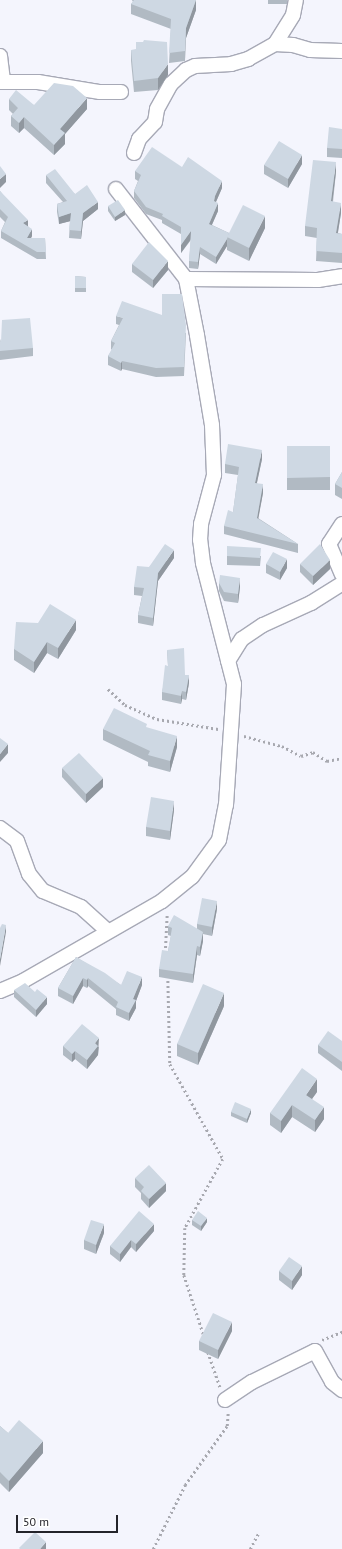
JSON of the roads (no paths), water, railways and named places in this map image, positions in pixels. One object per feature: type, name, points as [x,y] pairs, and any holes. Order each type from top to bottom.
[{"type":"street","points":[[134,153],[139,139],[155,122],[157,109],[171,84],[186,70],[195,66],[231,64],[248,59],[274,44],[290,21],[296,0]]},
{"type":"street","points":[[274,44],[293,45],[310,50],[342,51]]},
{"type":"street","points":[[0,56],[2,82],[38,82],[100,92],[121,92]]},
{"type":"street","points":[[0,991],[23,981],[162,901],[192,877],[219,840],[226,805],[234,684],[203,563],[200,540],[201,524],[214,475],[212,425],[186,279],[116,189]]},
{"type":"street","points":[[186,279],[318,280],[342,276]]},
{"type":"street","points":[[342,524],[329,544],[342,574]]},
{"type":"street","points":[[228,661],[242,639],[262,625],[311,603],[342,584]]},
{"type":"street","points":[[0,828],[17,841],[29,874],[43,891],[81,907],[108,931]]},
{"type":"street","points":[[225,1400],[252,1382],[315,1351],[332,1382],[342,1390]]}]
